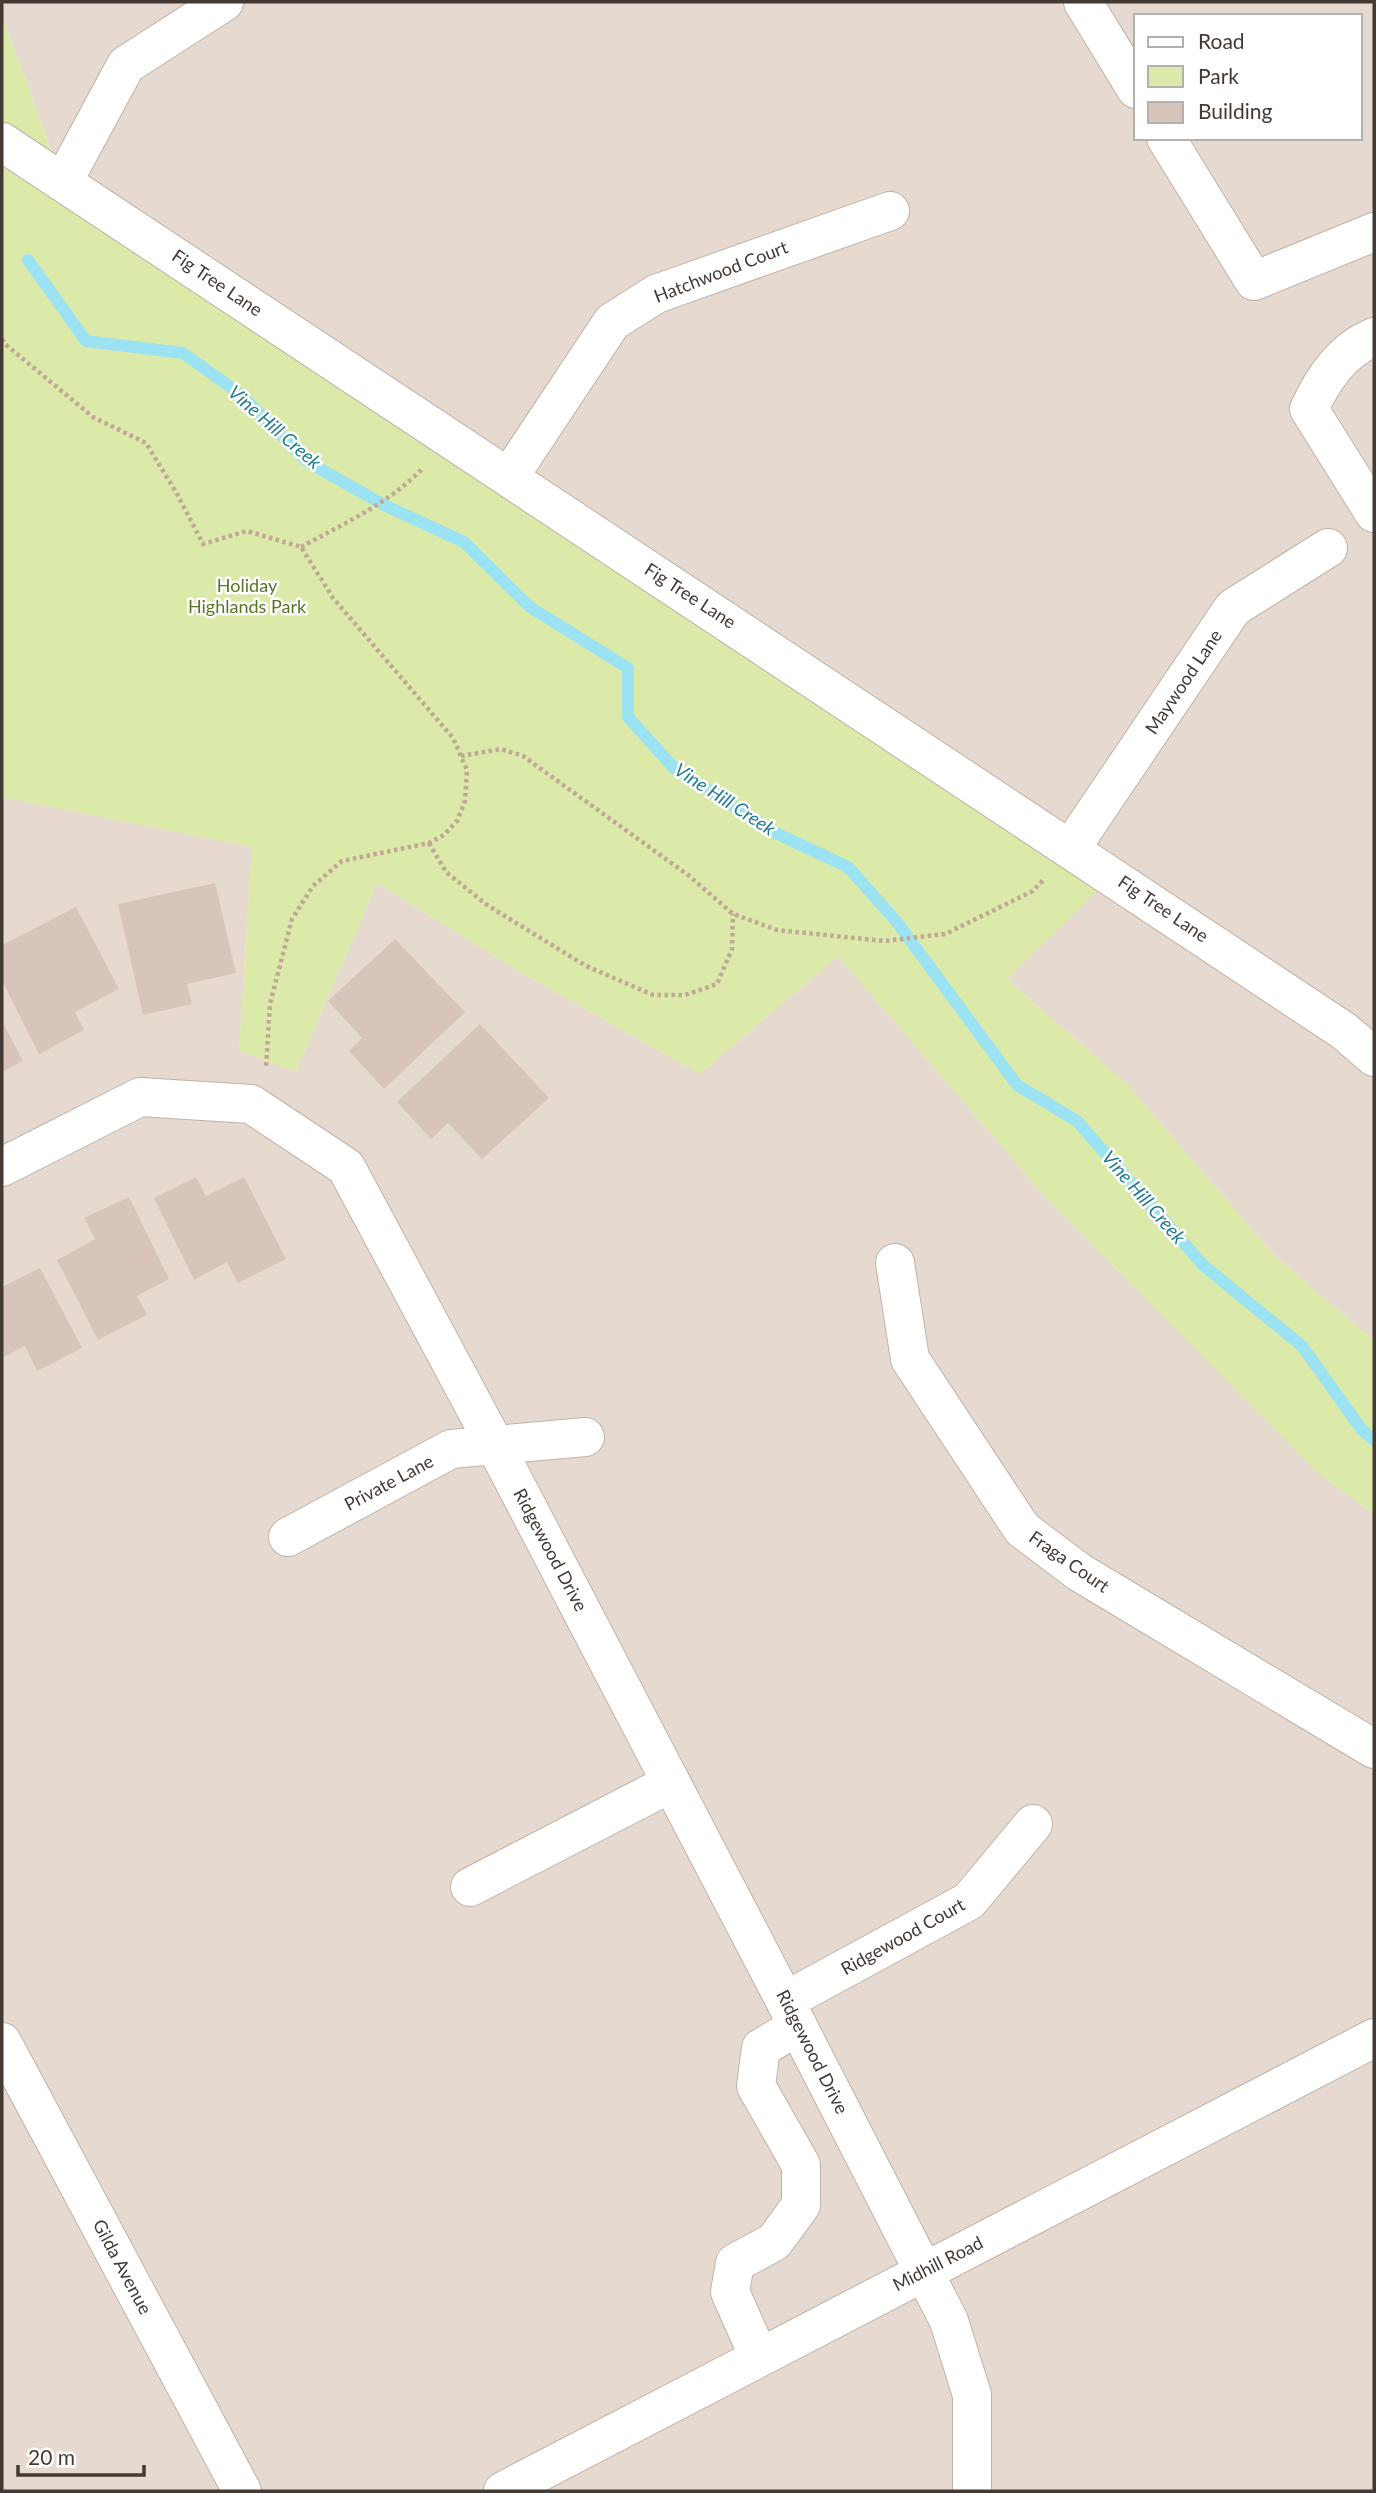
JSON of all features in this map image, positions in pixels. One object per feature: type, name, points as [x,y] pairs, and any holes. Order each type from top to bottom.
[{"type":"street","points":[[63,183],[127,65],[222,2]]},
{"type":"street","points":[[1083,2],[1134,86]]},
{"type":"street","points":[[1167,140],[1254,281],[1374,232]]},
{"type":"street","name":"Fig Tree Lane","points":[[2,142],[1071,848],[1345,1031],[1374,1057]]},
{"type":"street","name":"Hatchwood Court","points":[[509,477],[611,322],[656,294],[890,211]]},
{"type":"street","points":[[1374,337],[1357,344],[1323,380],[1309,409],[1374,513]]},
{"type":"street","name":"Maywood Lane","points":[[1071,848],[1233,608],[1328,548]]},
{"type":"street","name":"Ridgewood Drive","points":[[2,1167],[140,1097],[251,1104],[346,1167],[495,1444],[792,2013],[949,2321],[972,2395],[972,2491]]},
{"type":"street","name":"Fraga Court","points":[[895,1263],[910,1359],[1022,1529],[1079,1572],[1374,1749]]},
{"type":"street","name":"Private Lane","points":[[288,1536],[451,1449],[585,1437]]},
{"type":"street","points":[[470,1887],[671,1783]]},
{"type":"street","name":"Ridgewood Court","points":[[759,2357],[730,2292],[735,2263],[774,2242],[801,2205],[801,2165],[755,2086],[761,2048],[792,2013],[969,1901],[1033,1824]]},
{"type":"street","name":"Midhill Road","points":[[511,2489],[759,2357],[1374,2038]]},
{"type":"street","name":"Gilda Avenue","points":[[2,2042],[242,2491]]},
{"type":"path","points":[[2,338],[5,344],[93,417],[146,443],[203,544],[247,531],[301,547],[333,598],[453,738],[467,770],[465,801],[457,821],[444,835],[429,843],[342,861],[313,886],[292,919],[270,1004],[263,1112]]},
{"type":"path","points":[[301,547],[367,512],[392,494]]},
{"type":"path","points":[[461,756],[501,749],[523,756],[688,875],[733,914],[777,930],[884,941],[946,934],[1033,891],[1071,848]]},
{"type":"path","points":[[429,843],[446,872],[487,905],[586,966],[653,995],[685,995],[717,984],[732,949],[733,914]]},
{"type":"shaded area","points":[[2,2],[1374,2],[1374,1341],[1275,1256],[1127,1084],[1007,979],[1112,876],[63,182],[2,15]]},
{"type":"shaded area","points":[[2,797],[252,847],[239,1051],[296,1071],[377,883],[520,972],[700,1074],[838,956],[1043,1194],[1319,1474],[1374,1514],[1374,2491],[2,2491]]},
{"type":"green space","name":"Holiday Highlands Park","points":[[2,15],[63,183],[1113,876],[1007,979],[1127,1084],[1275,1256],[1374,1341],[1374,1514],[1319,1474],[1043,1194],[838,956],[700,1074],[520,972],[377,883],[296,1071],[239,1051],[252,847],[2,797]]},
{"type":"building","points":[[215,883],[236,973],[187,984],[192,1004],[143,1015],[118,904]]},
{"type":"building","points":[[76,907],[119,989],[75,1012],[84,1030],[39,1054],[2,981],[2,945]]},
{"type":"building","points":[[395,939],[465,1012],[384,1089],[349,1051],[362,1038],[328,1001]]},
{"type":"building","points":[[2,1021],[23,1061],[2,1072]]},
{"type":"building","points":[[480,1024],[549,1098],[482,1159],[448,1123],[431,1139],[397,1102]]},
{"type":"building","points":[[196,1177],[206,1196],[244,1177],[286,1259],[238,1283],[227,1262],[194,1280],[154,1198]]},
{"type":"building","points":[[129,1197],[169,1279],[137,1296],[147,1315],[98,1340],[57,1260],[95,1239],[84,1218]]},
{"type":"building","points":[[40,1268],[82,1348],[37,1371],[25,1346],[2,1358],[2,1287]]},
{"type":"waterway","name":"Vine Hill Creek","points":[[28,260],[86,341],[183,353],[240,394],[308,462],[384,505],[464,542],[530,607],[628,668],[628,717],[674,768],[778,834],[848,867],[896,921],[1017,1085],[1077,1121],[1203,1265],[1302,1346],[1362,1430],[1374,1440]]}]
